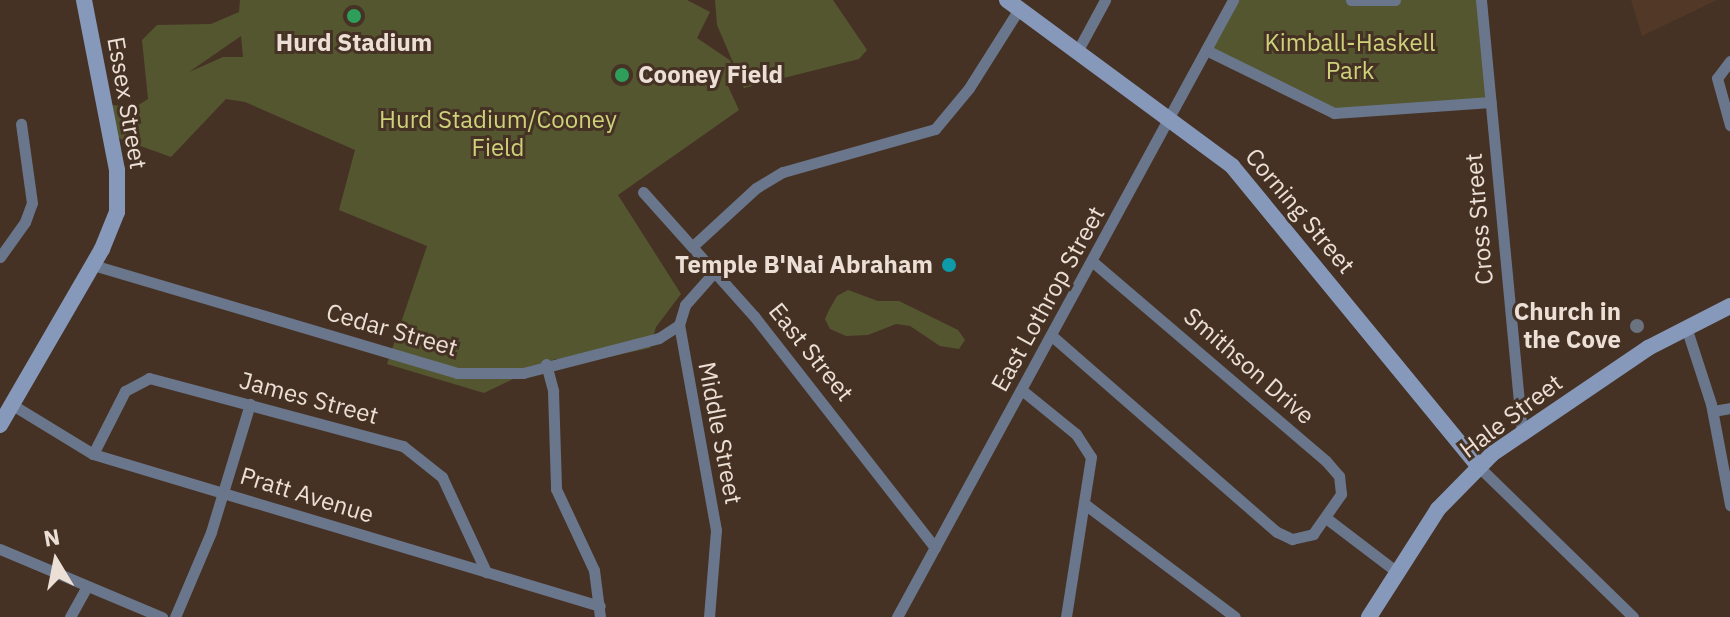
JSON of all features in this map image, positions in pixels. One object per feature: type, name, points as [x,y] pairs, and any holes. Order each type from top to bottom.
[{"type":"main road","name":"Essex Street","points":[[0,425],[93,265],[117,212],[117,170],[84,0]]},
{"type":"main road","name":"Corning Street","points":[[1013,4],[1169,118],[1245,179],[1479,467]]},
{"type":"main road","name":"Hale Street","points":[[1369,617],[1438,509],[1479,467],[1522,434],[1686,327],[1730,306]]},
{"type":"street","points":[[1078,50],[1105,0]]},
{"type":"street","name":"East Lothrop Street","points":[[897,617],[1023,391],[1233,0]]},
{"type":"street","points":[[1351,0],[1395,0]]},
{"type":"street","name":"Cross Street","points":[[1481,0],[1522,434]]},
{"type":"street","points":[[694,245],[756,188],[783,172],[808,161],[935,129],[969,88],[1013,4]]},
{"type":"street","points":[[1206,50],[1334,113],[1491,102]]},
{"type":"street","points":[[1730,61],[1717,78],[1730,125]]},
{"type":"street","points":[[2,248],[25,222],[33,194],[21,124]]},
{"type":"street","name":"East Street","points":[[643,192],[716,270],[935,548]]},
{"type":"street","name":"Smithson Drive","points":[[1092,261],[1326,461],[1341,484],[1326,518]]},
{"type":"street","name":"Cedar Street","points":[[93,265],[457,373],[509,375],[659,338],[679,325]]},
{"type":"street","points":[[679,325],[685,305],[716,270]]},
{"type":"street","name":"Middle Street","points":[[679,325],[716,530],[709,617]]},
{"type":"street","points":[[1686,327],[1713,411],[1730,505]]},
{"type":"street","points":[[1052,336],[1277,532],[1303,539],[1326,518],[1397,572]]},
{"type":"street","points":[[546,364],[553,391],[556,489],[594,570],[600,611]]},
{"type":"street","name":"James Street","points":[[93,454],[125,391],[138,380],[167,381],[420,455],[442,477],[486,572]]},
{"type":"street","points":[[1023,391],[1085,444],[1092,470],[1066,617]]},
{"type":"street","name":"Pratt Avenue","points":[[11,404],[93,454],[486,572],[600,611]]},
{"type":"street","points":[[175,617],[223,492],[250,404]]},
{"type":"street","points":[[1713,411],[1730,408]]},
{"type":"street","points":[[1479,467],[1633,617]]},
{"type":"street","points":[[1086,505],[1235,617]]},
{"type":"street","points":[[0,549],[162,617]]},
{"type":"street","points":[[70,617],[87,586]]},
{"type":"shaded area","points":[[1631,0],[1717,0],[1642,36]]},
{"type":"green space","name":"Hurd Stadium/Cooney Field","points":[[240,0],[687,0],[710,12],[697,38],[731,61],[727,84],[739,110],[618,195],[681,294],[656,327],[650,348],[604,358],[555,359],[484,393],[387,364],[427,246],[339,210],[355,150],[245,102],[226,99],[171,157],[110,135],[106,105],[137,106],[148,99],[142,40],[157,25],[211,24],[239,12]],"holes":[[[241,36],[243,57],[223,57],[189,72]]]},
{"type":"green space","points":[[715,0],[833,0],[867,50],[859,59],[744,88],[717,25]]},
{"type":"green space","name":"Kimball-Haskell Park","points":[[1235,0],[1481,0],[1491,102],[1334,113],[1209,55]]},
{"type":"green space","points":[[848,290],[878,301],[899,301],[958,330],[965,340],[959,349],[940,346],[910,326],[896,324],[868,335],[846,336],[830,329],[825,319],[837,296]]},
{"type":"place","name":"Hurd Stadium","points":[[354,16]]},
{"type":"place","name":"Cooney Field","points":[[622,75]]},
{"type":"place","name":"Temple B'Nai Abraham","points":[[949,265]]},
{"type":"place","name":"Church in the Cove","points":[[1637,326]]}]
